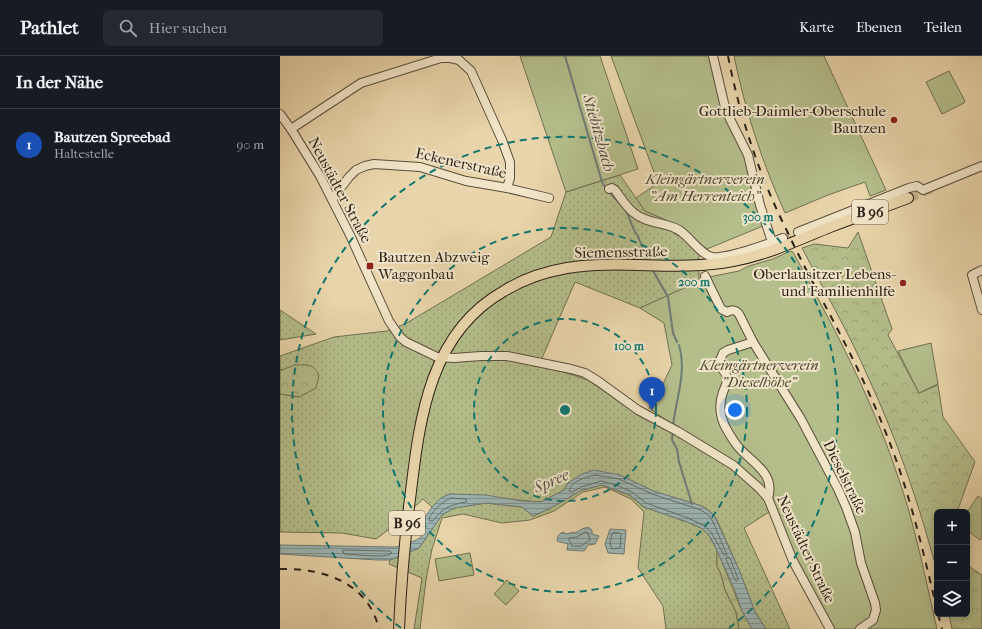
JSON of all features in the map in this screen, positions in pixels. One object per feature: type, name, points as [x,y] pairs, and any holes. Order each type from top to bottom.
[{"type":"main road","name":"Siemensstraße","points":[[399,629],[401,588],[415,459],[424,410],[441,358],[452,339],[469,317],[496,295],[520,281],[546,272],[567,268],[600,265],[668,266],[712,264],[754,256],[787,245],[908,198]]},
{"type":"street","points":[[713,56],[724,103],[730,119],[748,155],[760,205],[772,242]]},
{"type":"street","points":[[291,129],[361,83],[441,58],[459,60],[471,71],[502,140],[510,162],[510,178],[507,188]]},
{"type":"street","name":"Neustädter Straße","points":[[280,114],[291,129],[332,198],[393,328],[400,337],[411,346],[430,355],[441,358],[507,356],[577,370],[598,380],[638,410],[673,428],[732,465],[759,488],[768,498],[793,561],[830,629]]},
{"type":"street","name":"Eckenerstraße","points":[[332,198],[356,170],[374,164],[420,167],[466,181],[507,188],[549,198]]},
{"type":"street","points":[[798,232],[909,188],[917,186],[923,190],[982,166]]},
{"type":"street","points":[[609,189],[612,188],[615,190],[634,214],[647,220],[678,229],[706,254],[711,256],[716,257],[733,253],[783,238]]},
{"type":"street","points":[[982,270],[972,275],[982,310]]},
{"type":"street","name":"Dieselstraße","points":[[704,276],[721,309],[724,312],[736,311],[753,342],[796,410],[846,507],[855,532],[861,563],[876,610],[873,620],[860,629]]},
{"type":"street","points":[[753,342],[728,350],[722,356],[718,365],[724,371],[727,378],[720,402],[720,412],[723,422],[731,437],[741,450],[767,477],[770,486],[768,498]]},
{"type":"green space","points":[[520,56],[600,56],[638,169],[566,192]]},
{"type":"green space","name":"Kleingärtnerverein \"Am Herrenteich\"","points":[[611,56],[712,56],[745,151],[763,226],[707,249],[687,232],[666,220],[645,211],[636,198],[658,183]]},
{"type":"green space","points":[[734,56],[824,56],[886,190],[870,196],[865,182],[828,195],[785,213],[755,136],[743,96]]},
{"type":"green space","points":[[949,71],[965,101],[964,103],[942,114],[926,82]]},
{"type":"green space","points":[[620,175],[645,211],[666,220],[676,235],[685,237],[699,253],[699,279],[696,283],[640,308],[575,282],[542,358],[537,365],[588,380],[638,415],[680,436],[732,467],[758,490],[768,504],[769,512],[744,528],[790,629],[766,629],[755,612],[740,572],[717,520],[711,512],[702,506],[653,491],[620,475],[568,483],[564,490],[541,502],[450,494],[441,498],[432,507],[423,499],[396,524],[376,539],[342,533],[280,532],[280,394],[299,397],[282,369],[280,371],[280,356],[334,337],[387,331],[405,324],[551,237],[566,192]]},
{"type":"green space","points":[[858,232],[892,329],[888,335],[919,393],[938,385],[943,417],[975,462],[958,509],[934,509],[934,560],[915,497],[879,400],[853,344],[802,248],[814,244],[848,248]]},
{"type":"green space","name":"Kleingärtnerverein \"Dieselhöhe\"","points":[[790,251],[793,252],[863,388],[887,445],[909,512],[937,629],[834,629],[800,567],[766,491],[649,408],[672,365],[664,323],[640,308],[695,283],[699,279],[739,271],[749,266],[773,259]]},
{"type":"green space","points":[[280,310],[316,334],[280,340]]},
{"type":"green space","points":[[931,343],[938,384],[919,393],[898,351]]},
{"type":"green space","points":[[294,365],[306,365],[312,367],[319,375],[316,388],[299,397],[280,394],[280,371]]},
{"type":"green space","points":[[602,485],[629,495],[644,507],[701,528],[708,534],[717,550],[717,566],[721,574],[725,590],[736,612],[739,629],[666,629],[663,606],[638,568],[644,512],[631,499],[605,487],[583,492],[554,511],[530,520],[502,523],[463,514],[442,518],[432,549],[426,580],[420,629],[414,629],[422,578],[389,564],[390,560],[419,548],[442,515],[454,508],[486,503],[522,507],[533,516],[549,509],[582,490]]},
{"type":"green space","points":[[978,496],[982,499],[982,537],[980,540],[970,532],[969,509]]},
{"type":"green space","points":[[717,550],[742,611],[752,629],[739,629],[736,612],[725,590],[721,574],[717,566]]},
{"type":"green space","points":[[470,553],[474,575],[439,581],[435,559]]},
{"type":"green space","points":[[970,566],[982,575],[982,629],[952,629],[950,617],[970,617]]},
{"type":"green space","points":[[507,580],[519,591],[506,605],[494,594]]},
{"type":"water","points":[[594,470],[620,475],[653,491],[702,506],[714,515],[740,572],[755,612],[766,629],[752,629],[742,611],[734,588],[708,534],[701,528],[687,522],[644,507],[630,495],[602,485],[582,490],[549,509],[533,516],[522,507],[486,503],[454,508],[442,515],[419,548],[390,560],[280,554],[280,545],[396,547],[417,540],[424,534],[425,517],[441,498],[450,494],[486,495],[522,501],[541,502],[564,490],[568,483],[582,474]]},
{"type":"water","points":[[588,527],[592,530],[592,534],[599,536],[595,544],[588,545],[584,551],[567,550],[568,544],[557,541],[558,536],[562,532],[567,534],[573,532],[575,533]]},
{"type":"water","points":[[610,529],[626,530],[624,554],[608,553],[605,544]]},
{"type":"waterway","name":"Stiebitzbach","points":[[565,56],[602,182],[606,188]]},
{"type":"waterway","name":"Stiebitzbach","points":[[609,192],[622,206]]},
{"type":"waterway","name":"Stiebitzbach","points":[[625,210],[638,236],[648,262]]},
{"type":"waterway","name":"Stiebitzbach","points":[[652,269],[668,297],[673,333],[677,342]]},
{"type":"waterway","name":"Stiebitzbach","points":[[673,426],[682,366],[679,345]]},
{"type":"waterway","name":"Stiebitzbach","points":[[673,430],[672,440],[677,449],[679,462],[692,504]]},
{"type":"tunnel","points":[[908,198],[932,188]]},
{"type":"tunnel","points":[[783,238],[798,232]]},
{"type":"railway","points":[[728,56],[738,101],[759,167],[768,189],[796,249],[861,376],[894,453],[913,514],[934,597]]},
{"type":"railway","points":[[280,569],[312,571],[342,581],[354,589],[365,600],[373,613],[379,629]]},
{"type":"railway","points":[[939,617],[942,629]]},
{"type":"place","name":"Gottlieb-Daimler-Oberschule Bautzen","points":[[894,120]]},
{"type":"place","name":"Bautzen Abzweig Waggonbau","points":[[370,266]]},
{"type":"place","name":"Oberlausitzer Lebens- und Familienhilfe","points":[[903,283]]},
{"type":"place","name":"Bautzen Spreebad","points":[[652,410]]},
{"type":"water label","name":"Spree","points":[[551,481]]}]
